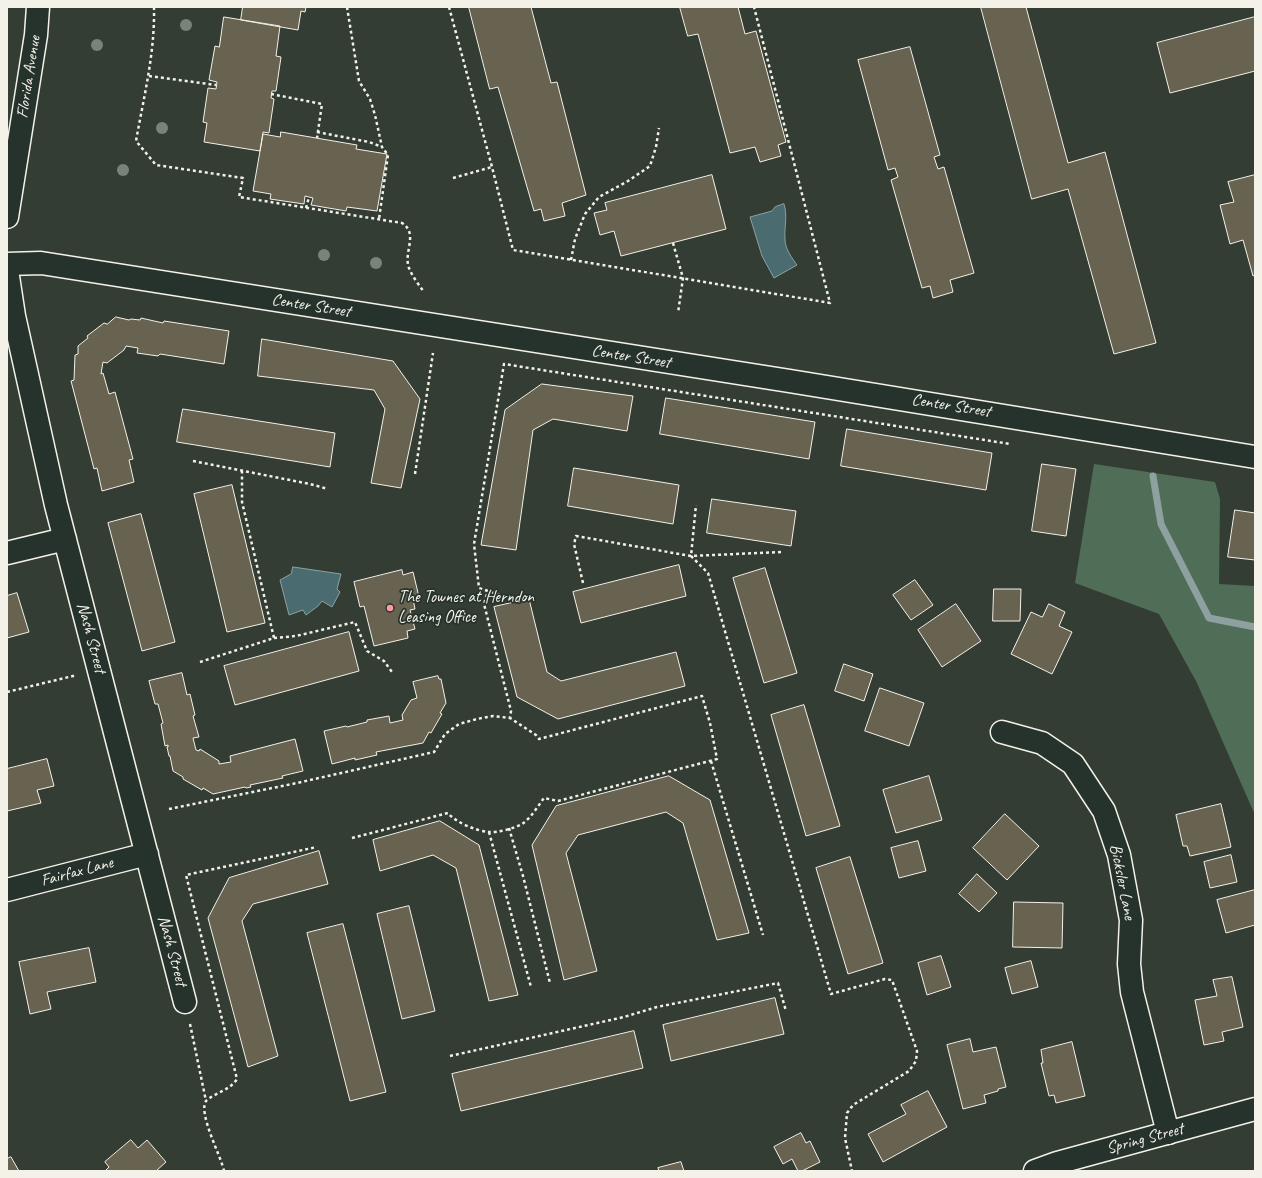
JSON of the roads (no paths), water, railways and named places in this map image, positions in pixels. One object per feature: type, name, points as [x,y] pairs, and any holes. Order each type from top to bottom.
[{"type":"street","name":"Florida Avenue","points":[[7,217],[36,35],[38,7]]},
{"type":"street","name":"Center Street","points":[[7,264],[48,264],[607,353],[871,393],[1255,457]]},
{"type":"street","name":"Nash Street","points":[[7,270],[16,324],[56,505],[185,1002]]},
{"type":"street","points":[[7,553],[65,539]]},
{"type":"street","name":"Bicksler Lane","points":[[1002,732],[1042,743],[1073,764],[1104,811],[1119,855],[1131,920],[1129,964],[1132,992],[1168,1133]]},
{"type":"street","name":"Fairfax Lane","points":[[7,890],[146,854]]},
{"type":"street","name":"Spring Street","points":[[1035,1171],[1057,1163],[1255,1109]]},
{"type":"water","points":[[784,204],[786,213],[785,243],[789,253],[797,265],[774,278],[762,256],[750,217],[772,211],[775,207]]},
{"type":"water","points":[[293,567],[341,574],[337,589],[340,592],[332,607],[322,601],[306,615],[303,610],[289,615],[280,580],[291,574]]},
{"type":"waterway","points":[[1153,476],[1161,524],[1209,618],[1255,627]]},
{"type":"place","name":"The Townes at Herndon Leasing Office","points":[[390,608]]}]
